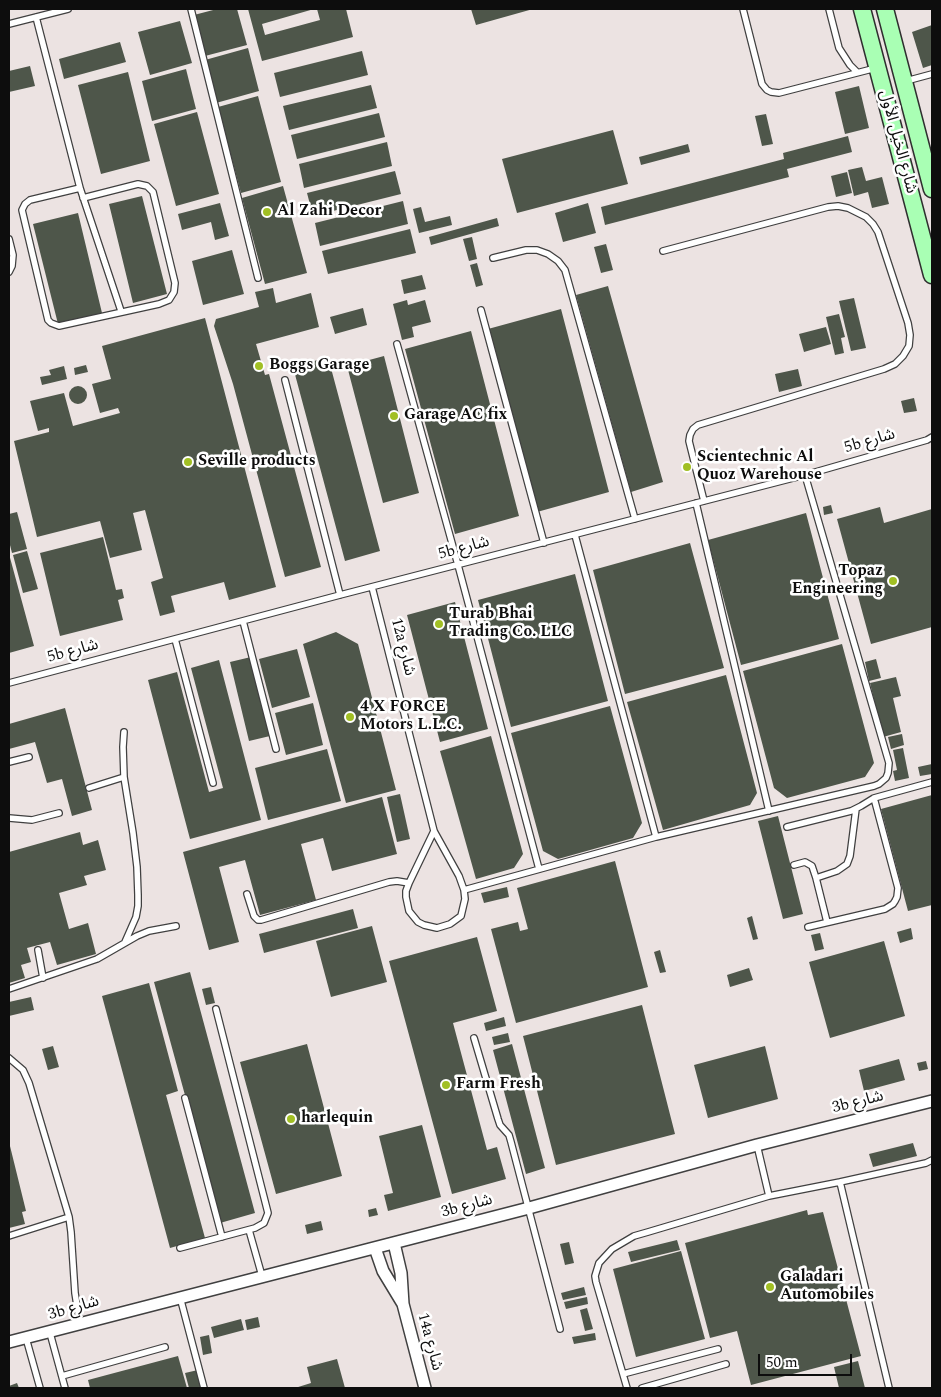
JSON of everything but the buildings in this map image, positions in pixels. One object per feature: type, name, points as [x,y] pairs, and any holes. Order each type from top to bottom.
[{"type":"main road","name":"شارع الخيل الأول","points":[[862,9],[932,275]]},
{"type":"main road","name":"شارع الخيل الأول","points":[[885,9],[932,189]]},
{"type":"street","name":"3b شارع","points":[[9,1342],[50,1333],[180,1297],[528,1208],[757,1145],[932,1101]]},
{"type":"street","name":"14a شارع","points":[[394,1243],[401,1273],[402,1304],[424,1388]]},
{"type":"street","name":"14a شارع","points":[[375,1248],[383,1271],[402,1304]]},
{"type":"lane","points":[[9,24],[68,9]]},
{"type":"lane","points":[[191,9],[258,278]]},
{"type":"lane","points":[[743,9],[762,84],[771,92],[779,93],[878,67]]},
{"type":"lane","points":[[828,9],[839,48],[857,72]]},
{"type":"lane","points":[[36,17],[80,188],[121,312]]},
{"type":"lane","points":[[904,82],[932,74]]},
{"type":"lane","points":[[80,188],[30,200],[22,210],[46,316],[51,323],[59,326],[169,300],[176,284],[155,196],[150,188],[143,184],[138,184],[83,198]]},
{"type":"lane","points":[[663,251],[828,207],[838,206],[857,211],[866,217],[878,232],[908,323],[910,335],[909,346],[903,356],[895,364],[884,369],[698,425],[690,435],[689,441],[704,501]]},
{"type":"lane","points":[[9,239],[13,255],[12,266],[9,272]]},
{"type":"lane","points":[[493,258],[526,250],[537,250],[548,254],[558,261],[565,270],[635,519]]},
{"type":"lane","points":[[481,310],[544,543]]},
{"type":"lane","points":[[397,344],[539,869]]},
{"type":"lane","points":[[285,380],[340,595]]},
{"type":"lane","name":"5b شارع","points":[[9,683],[805,475],[930,439]]},
{"type":"lane","points":[[464,890],[656,837],[874,786],[886,778],[890,763],[805,475]]},
{"type":"lane","points":[[696,503],[769,811]]},
{"type":"lane","points":[[575,535],[656,837]]},
{"type":"lane","name":"12a شارع","points":[[372,587],[434,831],[459,876],[464,890],[465,899],[461,916],[444,927],[430,927],[418,922],[409,911],[406,897],[409,883],[434,831]]},
{"type":"lane","points":[[243,621],[276,749]]},
{"type":"lane","points":[[175,639],[213,783]]},
{"type":"lane","points":[[124,732],[122,747],[124,776],[134,832],[138,895],[136,917],[125,942]]},
{"type":"lane","points":[[9,762],[29,757]]},
{"type":"lane","points":[[89,788],[124,776]]},
{"type":"lane","points":[[787,827],[856,809],[874,798],[932,782]]},
{"type":"lane","points":[[808,927],[886,909],[893,904],[897,897],[898,888],[874,798]]},
{"type":"lane","points":[[816,878],[837,871],[847,864],[850,856],[856,809]]},
{"type":"lane","points":[[9,818],[32,820],[59,813]]},
{"type":"lane","points":[[794,865],[802,862],[809,863],[813,869],[827,922]]},
{"type":"lane","points":[[247,894],[254,916],[261,920],[388,882],[409,883]]},
{"type":"lane","points":[[9,988],[97,959],[125,942],[149,931],[176,926]]},
{"type":"lane","points":[[38,950],[43,978]]},
{"type":"lane","points":[[180,1248],[260,1226],[264,1223],[268,1213],[268,1206],[216,1009]]},
{"type":"lane","points":[[474,1038],[500,1125],[509,1135],[512,1142],[560,1329]]},
{"type":"lane","points":[[9,1058],[23,1070],[29,1083],[69,1217],[75,1293],[80,1324]]},
{"type":"lane","points":[[184,1098],[222,1237]]},
{"type":"lane","points":[[757,1145],[769,1196]]},
{"type":"lane","points":[[627,1388],[596,1282],[596,1269],[602,1258],[612,1249],[634,1236],[769,1196],[840,1182],[926,1163],[932,1160]]},
{"type":"lane","points":[[840,1182],[889,1388]]},
{"type":"lane","points":[[9,1236],[69,1217]]},
{"type":"lane","points":[[249,1230],[262,1276]]},
{"type":"lane","points":[[180,1297],[204,1388]]},
{"type":"lane","points":[[50,1333],[65,1388]]},
{"type":"lane","points":[[26,1338],[40,1388]]},
{"type":"lane","points":[[62,1376],[165,1347]]},
{"type":"lane","points":[[623,1374],[718,1349]]},
{"type":"lane","points":[[642,1388],[726,1364]]},
{"type":"shaded area","points":[[9,9],[932,9],[932,1388],[9,1388]]},
{"type":"place","name":"Al Zahi Decor","points":[[267,212]]},
{"type":"place","name":"Boggs Garage","points":[[259,366]]},
{"type":"place","name":"Garage AC fix","points":[[394,416]]},
{"type":"place","name":"Seville products","points":[[188,462]]},
{"type":"place","name":"Scientechnic Al Quoz Warehouse","points":[[687,467]]},
{"type":"place","name":"Topaz Engineering","points":[[893,581]]},
{"type":"place","name":"Turab Bhai Trading Co. LLC","points":[[439,624]]},
{"type":"place","name":"4 X FORCE Motors L.L.C.","points":[[350,717]]},
{"type":"place","name":"Farm Fresh","points":[[446,1085]]},
{"type":"place","name":"harlequin","points":[[291,1119]]},
{"type":"place","name":"Galadari Automobiles","points":[[770,1287]]}]
